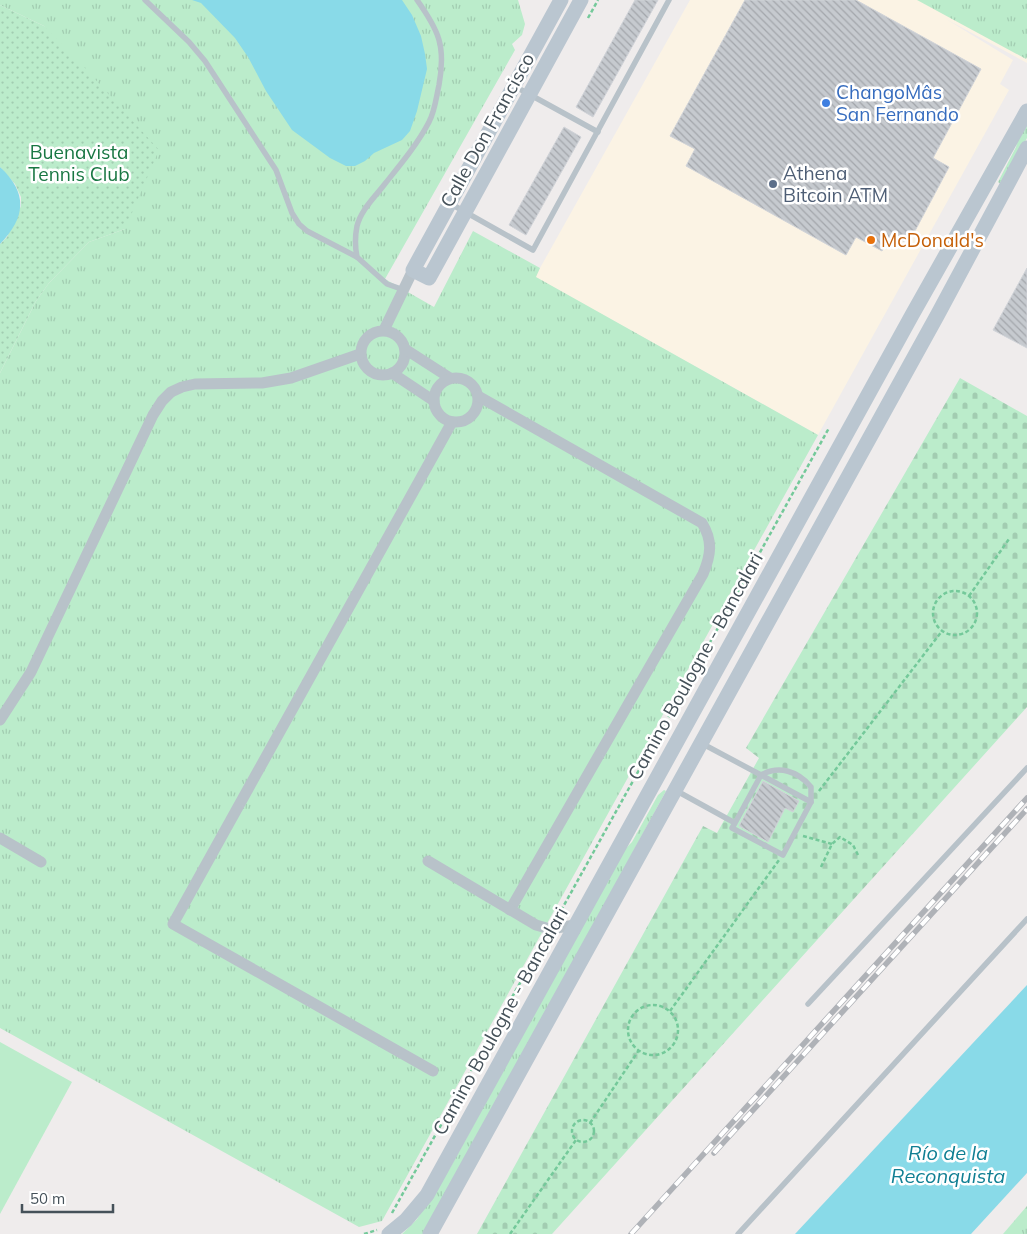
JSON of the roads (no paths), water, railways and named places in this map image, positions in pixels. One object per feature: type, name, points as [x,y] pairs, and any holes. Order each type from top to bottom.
[{"type":"main road","name":"Calle Don Francisco","points":[[561,0],[413,270],[429,278],[581,0]]},
{"type":"main road","name":"Camino Boulogne - Bancalari","points":[[386,1230],[406,1220],[427,1194],[907,324],[1027,111]]},
{"type":"main road","points":[[430,1234],[934,322],[1027,148]]},
{"type":"street","points":[[384,330],[413,270]]},
{"type":"street","points":[[384,330],[398,336],[405,349],[403,363],[392,373],[385,375],[371,372],[362,362],[360,354],[364,340],[376,331],[384,330]]},
{"type":"street","points":[[405,349],[450,378]]},
{"type":"street","points":[[0,720],[31,672],[153,415],[162,401],[172,392],[182,387],[195,384],[262,383],[284,379],[308,373],[360,354]]},
{"type":"street","points":[[392,373],[434,401]]},
{"type":"street","points":[[478,396],[476,410],[472,416],[459,422],[445,419],[435,408],[434,393],[443,381],[458,377],[471,383],[478,396],[702,523],[709,537],[711,547],[710,559],[704,574],[510,910]]},
{"type":"street","points":[[433,1071],[173,924],[452,422]]},
{"type":"street","points":[[0,838],[42,862]]},
{"type":"street","points":[[428,861],[536,925],[550,929],[575,925]]},
{"type":"lane","points":[[145,0],[189,42],[205,61],[276,170],[292,213],[299,224],[307,231],[357,257],[387,284],[404,290]]},
{"type":"lane","points":[[357,257],[355,240],[357,226],[364,210],[418,140],[434,109],[441,73],[442,54],[439,37],[433,23],[416,0]]},
{"type":"lane","points":[[450,203],[533,250],[669,0]]},
{"type":"lane","points":[[514,86],[598,132]]},
{"type":"lane","points":[[702,743],[811,802]]},
{"type":"lane","points":[[808,1004],[902,905],[1027,768]]},
{"type":"lane","points":[[774,770],[787,771],[798,774],[811,787],[811,802],[783,855],[732,828],[761,775],[774,770]]},
{"type":"lane","points":[[675,790],[735,823]]},
{"type":"lane","points":[[738,1234],[1027,919]]},
{"type":"water","points":[[192,0],[402,0],[412,15],[421,36],[427,69],[410,131],[402,140],[374,153],[365,161],[355,166],[346,166],[330,158],[292,130],[266,91],[248,57],[235,38],[201,3]]},
{"type":"water","points":[[0,167],[15,186],[20,205],[19,215],[15,224],[0,244]]},
{"type":"water","name":"Río de la Reconquista","points":[[1027,985],[1027,1173],[971,1234],[795,1234]]},
{"type":"railway","points":[[631,1234],[1027,798]]},
{"type":"railway","points":[[714,1153],[1027,809]]},
{"type":"place","name":"ChangoMâs San Fernando","points":[[826,103]]},
{"type":"place","name":"Athena Bitcoin ATM","points":[[773,184]]},
{"type":"place","name":"McDonald's","points":[[871,240]]},
{"type":"park label","name":"Buenavista Tennis Club","points":[[79,163]]}]
